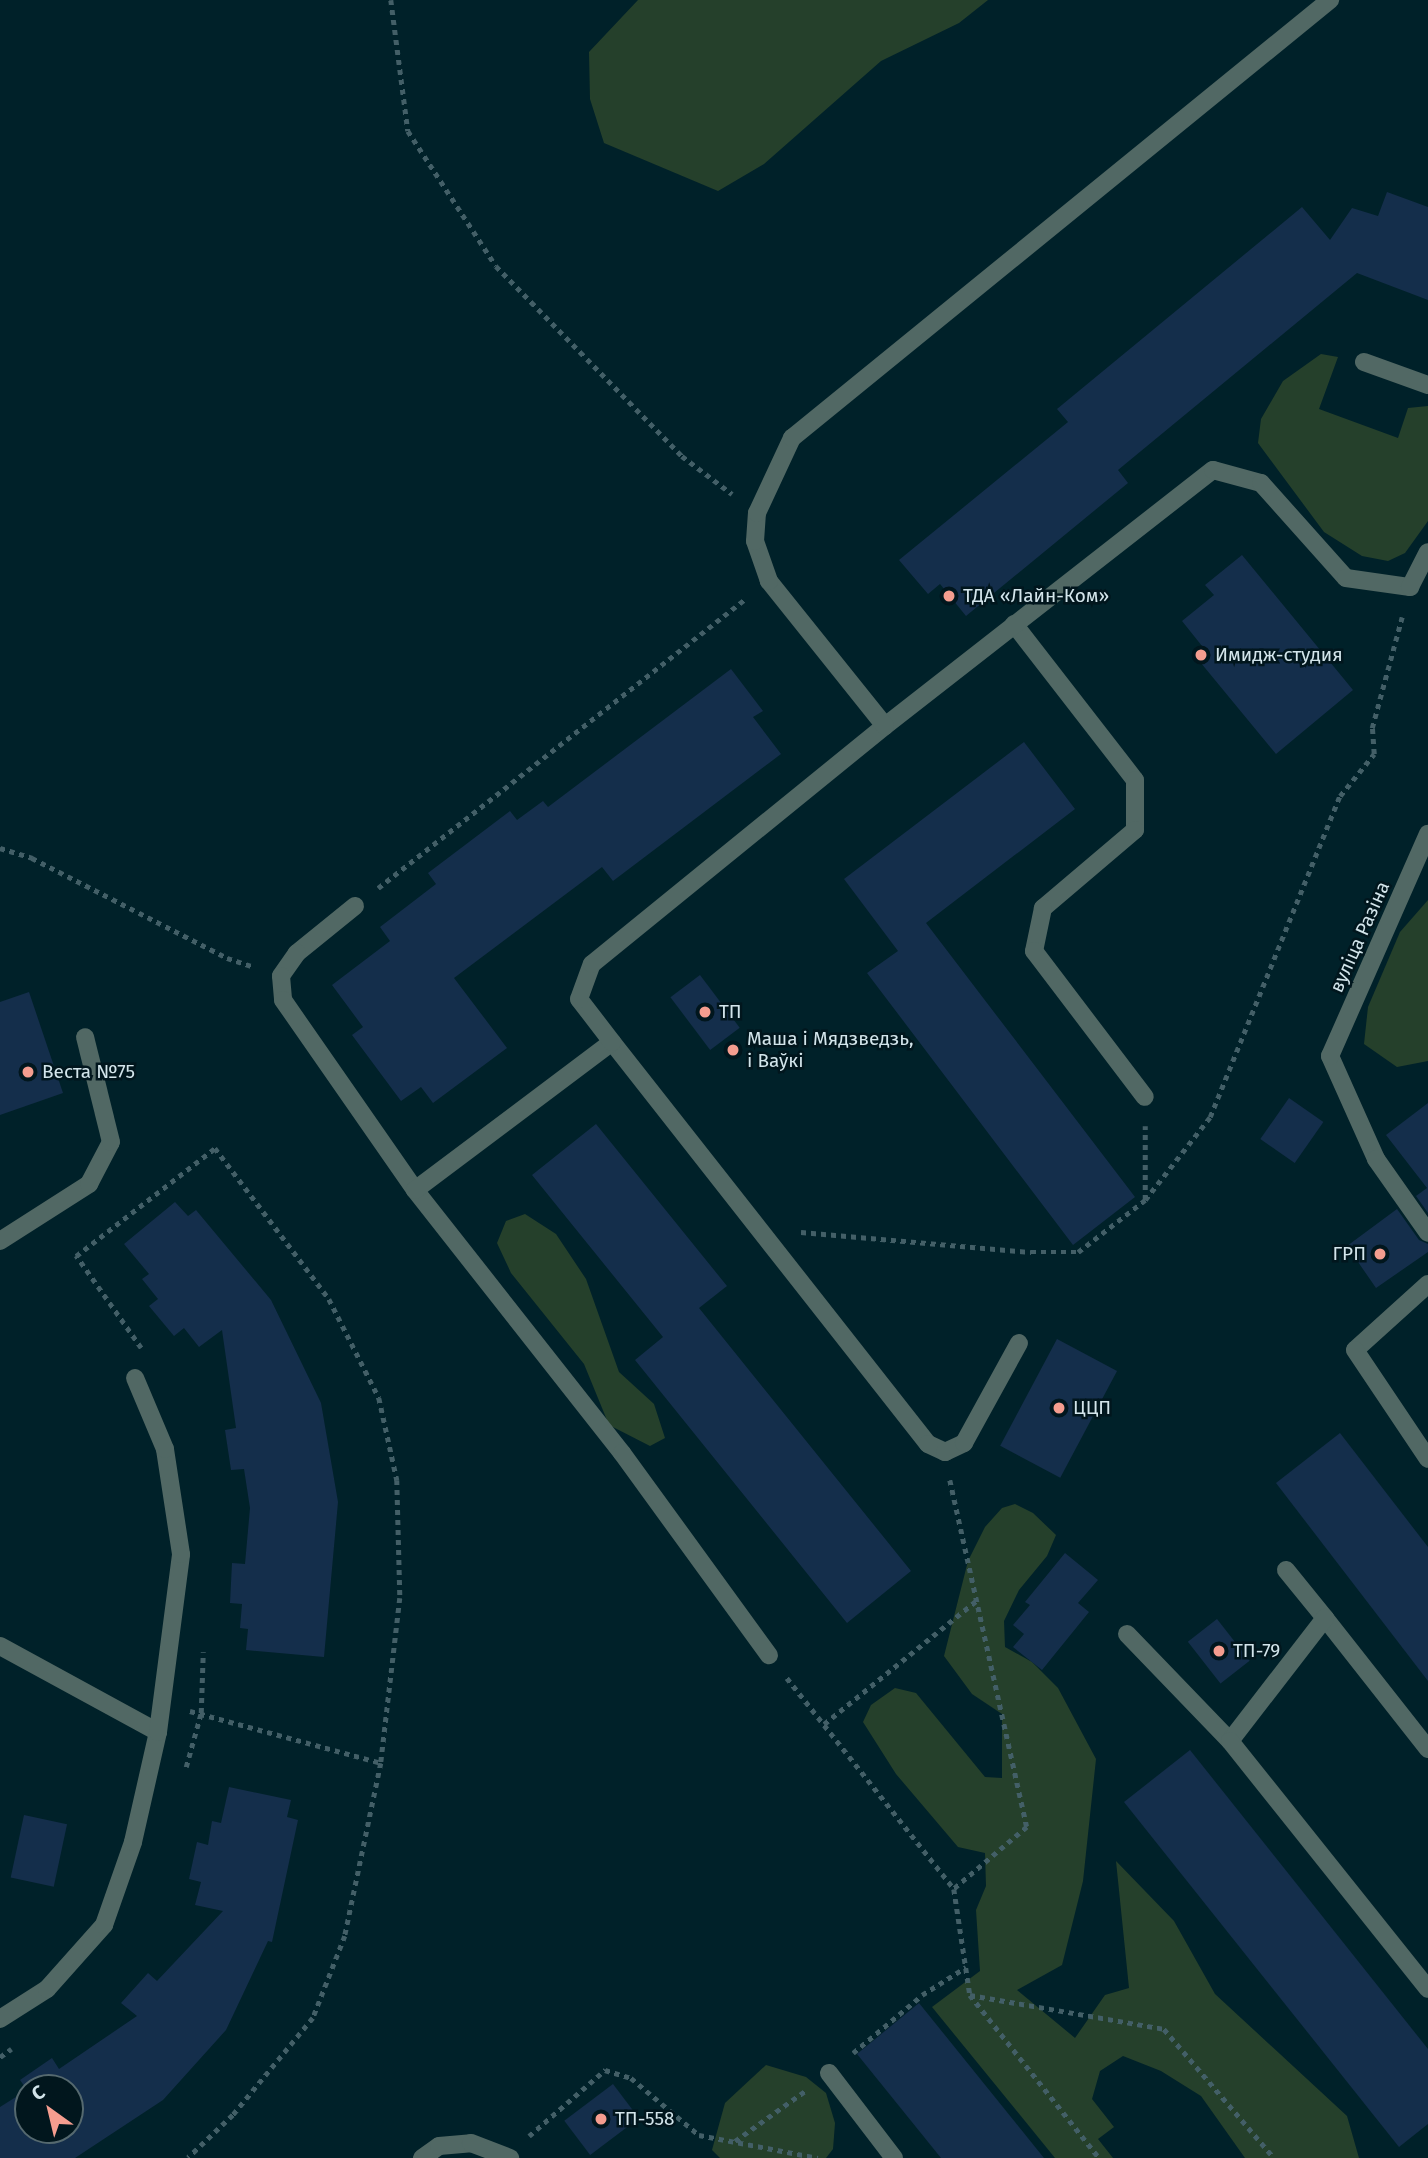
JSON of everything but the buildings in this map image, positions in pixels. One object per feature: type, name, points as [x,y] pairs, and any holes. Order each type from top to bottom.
[{"type":"street","points":[[885,726],[769,581],[755,541],[757,513],[792,438],[1330,0]]},
{"type":"street","points":[[1364,362],[1428,385]]},
{"type":"street","points":[[1019,1343],[964,1443],[944,1452],[928,1444],[579,999],[592,964],[885,726],[1213,470],[1261,483],[1346,578],[1410,587],[1428,552]]},
{"type":"street","points":[[1014,624],[1135,780],[1135,830],[1043,908],[1034,951],[1145,1097]]},
{"type":"street","name":"вуліца Разіна","points":[[1428,834],[1330,1056],[1376,1159],[1428,1233]]},
{"type":"street","points":[[355,906],[297,953],[281,976],[283,1000],[415,1191],[622,1452],[769,1655]]},
{"type":"street","points":[[0,1241],[89,1184],[111,1142],[85,1037]]},
{"type":"street","points":[[415,1191],[612,1042]]},
{"type":"street","points":[[1428,1284],[1355,1350],[1428,1459]]},
{"type":"street","points":[[0,2020],[47,1989],[104,1925],[133,1842],[158,1732],[181,1554],[165,1449],[135,1378]]},
{"type":"street","points":[[1286,1570],[1428,1749]]},
{"type":"street","points":[[1230,1741],[1325,1618]]},
{"type":"street","points":[[1127,1634],[1230,1741],[1428,1989]]},
{"type":"street","points":[[0,1646],[158,1732]]},
{"type":"street","points":[[829,2073],[894,2158]]},
{"type":"street","points":[[422,2158],[439,2146],[471,2143],[509,2156]]},
{"type":"path","points":[[391,0],[408,131],[496,266],[682,456],[757,513]]},
{"type":"path","points":[[355,906],[769,581]]},
{"type":"path","points":[[759,1229],[1031,1252],[1078,1252],[1145,1200],[1210,1117],[1340,796],[1374,754],[1372,728],[1410,587]]},
{"type":"path","points":[[0,848],[32,858],[227,958],[281,976]]},
{"type":"path","points":[[1145,1097],[1145,1200]]},
{"type":"path","points":[[142,1351],[131,1328],[76,1256],[215,1148],[329,1299],[379,1398],[397,1480],[400,1598],[381,1763],[345,1936],[313,2018],[233,2115],[188,2158]]},
{"type":"path","points":[[954,1889],[1027,1828],[958,1517]]},
{"type":"path","points":[[824,1724],[977,1600]]},
{"type":"path","points":[[201,1713],[203,1647]]},
{"type":"path","points":[[769,1655],[954,1889],[970,1995],[1100,2158]]},
{"type":"path","points":[[162,1706],[201,1713],[381,1763]]},
{"type":"path","points":[[736,2141],[829,2073],[922,1995],[966,1967]]},
{"type":"path","points":[[970,1995],[1164,2029],[1274,2158]]},
{"type":"path","points":[[509,2156],[605,2070],[631,2078],[699,2135],[818,2158]]},
{"type":"green space","points":[[638,0],[988,0],[959,23],[881,61],[764,164],[718,191],[604,143],[590,99],[589,52]]},
{"type":"green space","points":[[1321,354],[1338,357],[1319,409],[1398,438],[1408,408],[1428,406],[1428,521],[1405,553],[1388,561],[1362,556],[1324,532],[1258,443],[1261,419],[1283,381]]},
{"type":"green space","points":[[1428,900],[1428,1061],[1397,1067],[1364,1044],[1368,1007],[1400,932]]},
{"type":"green space","points":[[525,1214],[556,1234],[586,1279],[619,1372],[654,1404],[665,1438],[650,1446],[609,1425],[584,1364],[511,1273],[497,1243],[506,1221]]},
{"type":"green space","points":[[1015,1504],[1033,1513],[1056,1535],[1047,1556],[1019,1590],[1004,1621],[1005,1647],[1032,1662],[1058,1688],[1096,1759],[1083,1881],[1062,1965],[1017,1990],[1075,2038],[1105,1995],[1129,1988],[1116,1861],[1174,1921],[1215,1994],[1347,2116],[1359,2158],[1245,2158],[1201,2096],[1161,2071],[1123,2056],[1100,2071],[1092,2099],[1114,2127],[1098,2139],[1113,2158],[1055,2158],[932,2007],[980,1971],[976,1910],[986,1886],[985,1853],[958,1847],[896,1774],[863,1722],[871,1705],[895,1688],[916,1693],[985,1777],[1002,1778],[1002,1714],[972,1694],[944,1656],[968,1561],[985,1527],[1002,1508]]},
{"type":"green space","points":[[766,2065],[806,2077],[826,2093],[835,2123],[833,2149],[826,2158],[720,2158],[712,2150],[725,2103]]},
{"type":"place","name":"ТДА «Лайн-Ком»","points":[[949,596]]},
{"type":"place","name":"Имидж-студия","points":[[1201,655]]},
{"type":"place","name":"ТП","points":[[705,1012]]},
{"type":"place","name":"Маша і Мядзведзь, і Ваўкі","points":[[733,1050]]},
{"type":"place","name":"Веста №75","points":[[28,1072]]},
{"type":"place","name":"ГРП","points":[[1380,1254]]},
{"type":"place","name":"ЦЦП","points":[[1059,1408]]},
{"type":"place","name":"ТП-79","points":[[1219,1651]]},
{"type":"place","name":"ТП-558","points":[[601,2119]]}]
